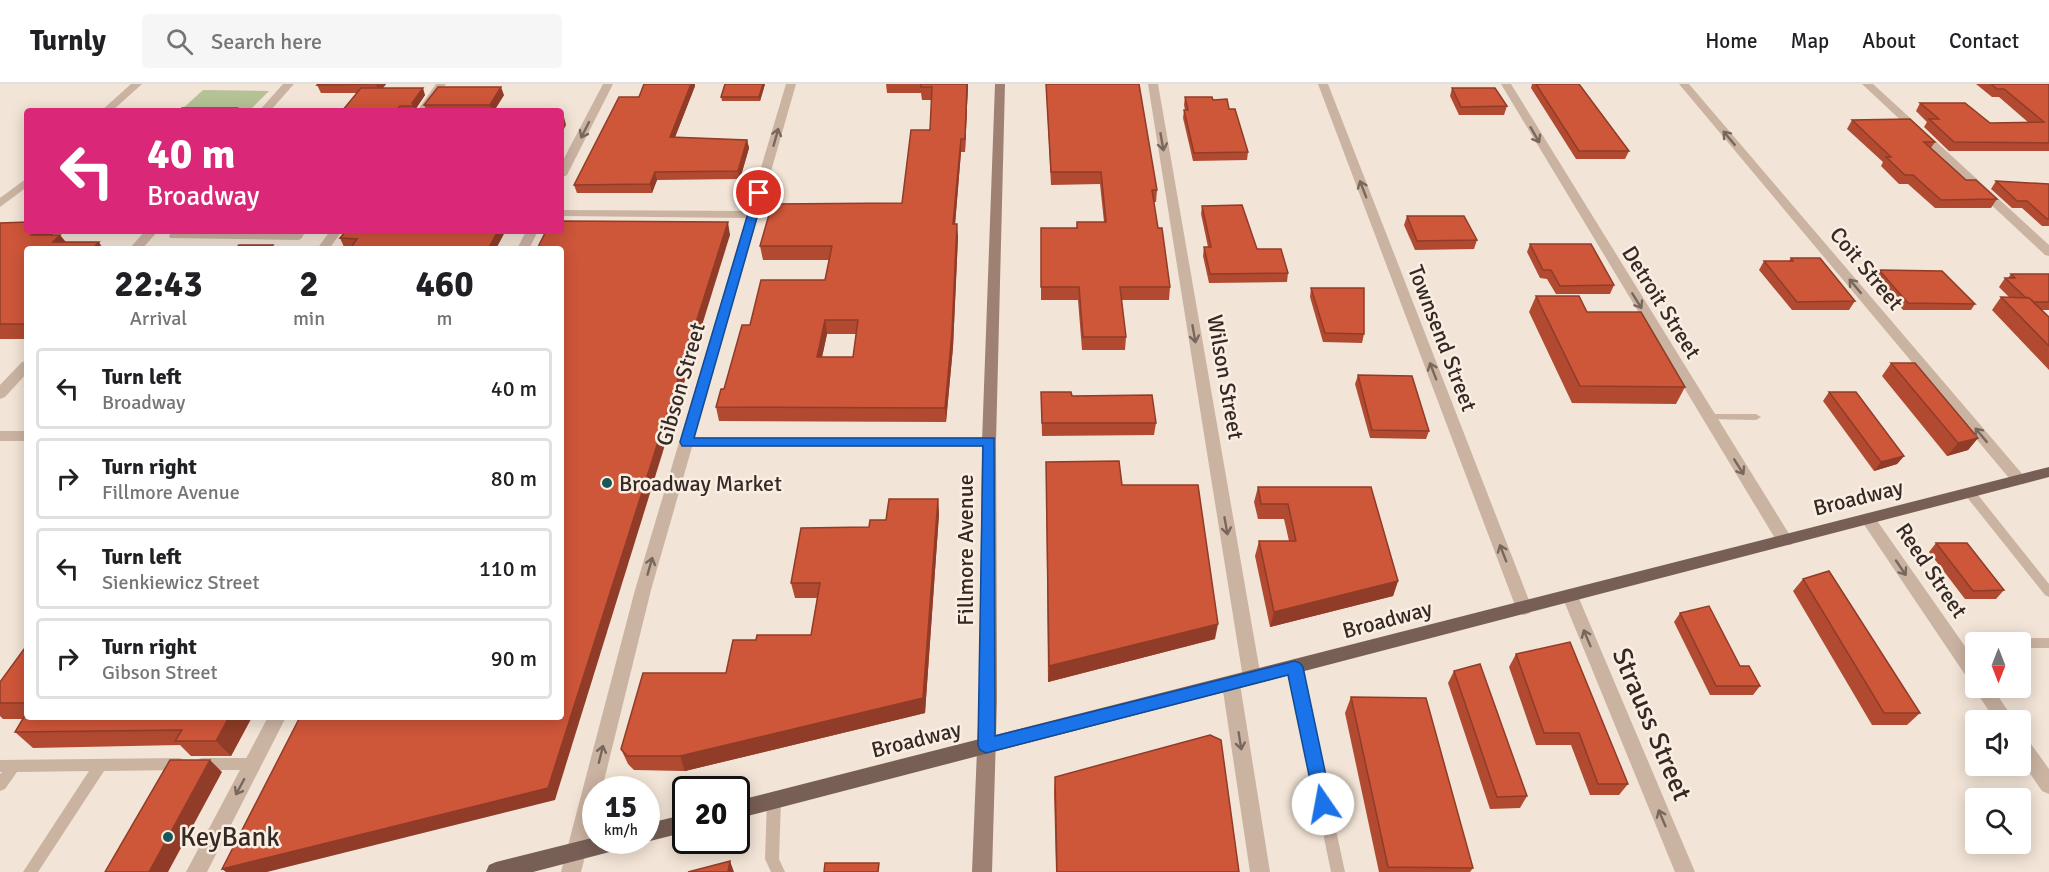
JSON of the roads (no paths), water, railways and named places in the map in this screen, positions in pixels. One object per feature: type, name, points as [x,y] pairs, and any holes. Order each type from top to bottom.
[{"type":"main road","name":"Broadway","points":[[750,806],[2049,472]]},
{"type":"main road","points":[[496,872],[582,850]]},
{"type":"street","points":[[109,108],[137,84]]},
{"type":"street","points":[[267,108],[289,84]]},
{"type":"street","points":[[424,108],[441,84]]},
{"type":"street","points":[[564,169],[608,84]]},
{"type":"street","name":"Gibson Street","points":[[571,872],[643,590],[791,84]]},
{"type":"street","name":"Fillmore Avenue","points":[[982,872],[986,745],[989,442],[999,84]]},
{"type":"street","name":"Wilson Street","points":[[1153,84],[1252,678]]},
{"type":"street","name":"Townsend Street","points":[[1323,84],[1524,608]]},
{"type":"street","name":"Detroit Street","points":[[1506,84],[1785,541]]},
{"type":"street","name":"Coit Street","points":[[1684,84],[2019,480]]},
{"type":"street","points":[[1867,84],[2049,252]]},
{"type":"street","points":[[0,204],[24,184]]},
{"type":"street","points":[[564,213],[753,215]]},
{"type":"street","points":[[138,246],[149,234]]},
{"type":"street","points":[[0,394],[24,368]]},
{"type":"street","points":[[0,436],[24,436]]},
{"type":"street","points":[[687,442],[989,442]]},
{"type":"street","name":"Reed Street","points":[[1868,519],[1965,661]]},
{"type":"street","name":"Strauss Street","points":[[1570,596],[1685,872]]},
{"type":"street","points":[[1231,684],[1260,872]]},
{"type":"street","points":[[196,872],[275,720]]},
{"type":"street","points":[[2031,759],[2049,785]]},
{"type":"lane","points":[[175,234],[173,236],[298,237],[300,234]]},
{"type":"lane","points":[[1709,417],[1756,417]]},
{"type":"lane","points":[[1970,493],[2049,592]]},
{"type":"lane","points":[[2031,643],[2049,643]]},
{"type":"lane","points":[[1295,667],[1338,872]]},
{"type":"lane","points":[[0,785],[7,766],[100,765],[174,769],[253,764]]},
{"type":"lane","points":[[30,872],[100,765]]},
{"type":"lane","points":[[774,800],[772,859],[778,872]]},
{"type":"place","name":"Broadway Market","points":[[607,483]]},
{"type":"place","name":"KeyBank","points":[[168,837]]}]
